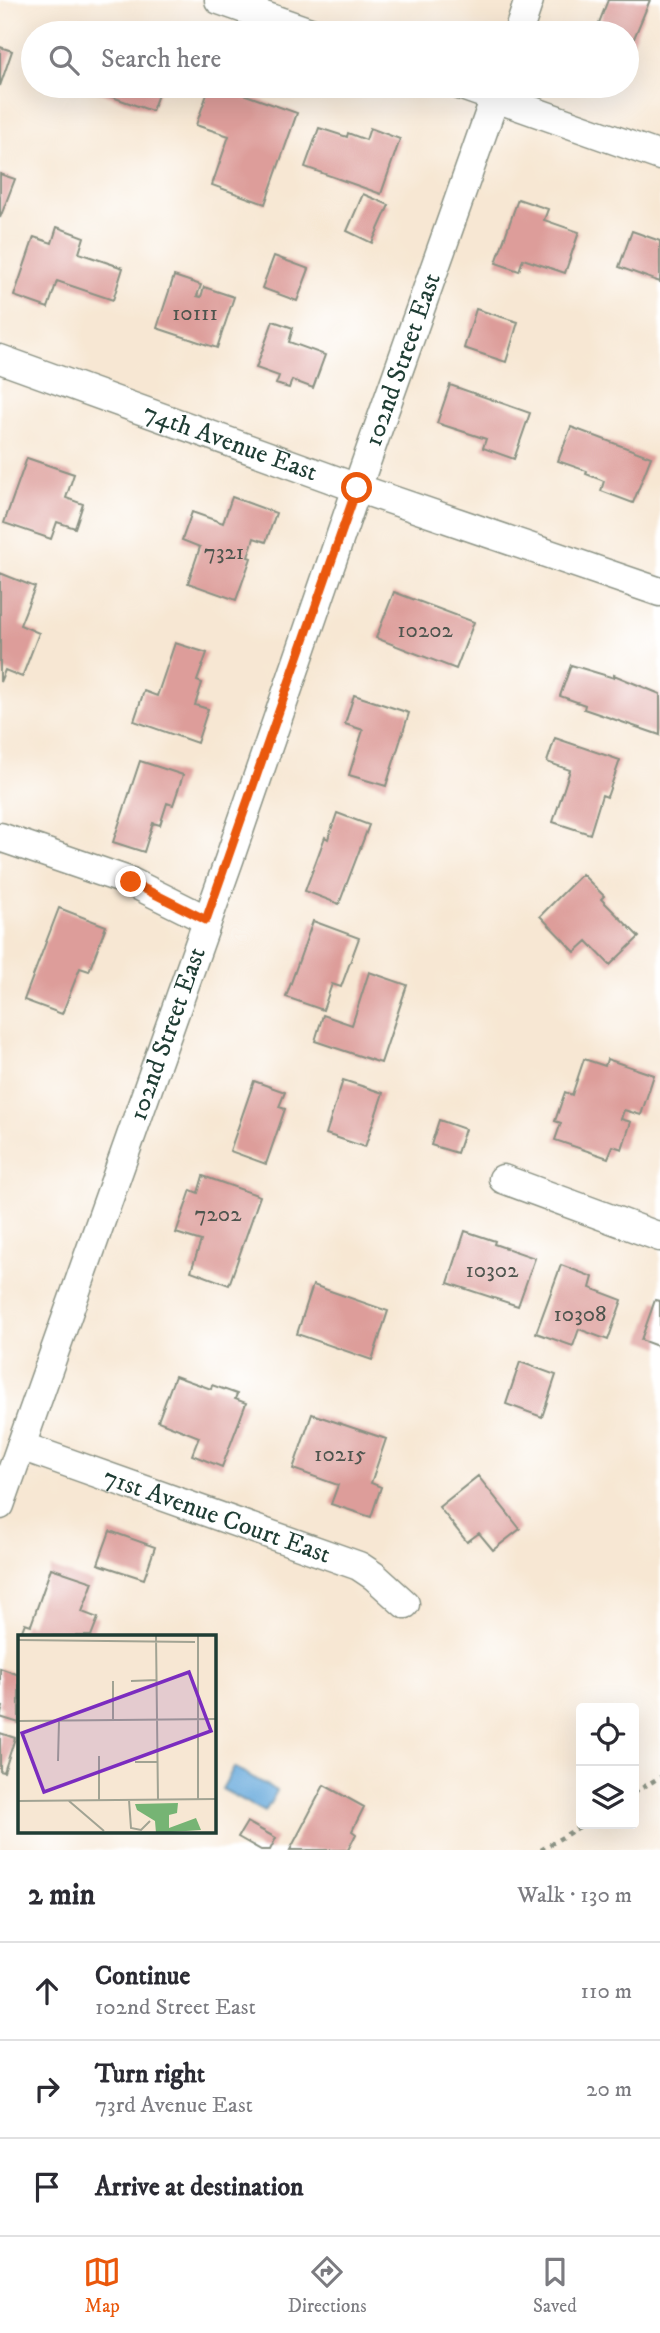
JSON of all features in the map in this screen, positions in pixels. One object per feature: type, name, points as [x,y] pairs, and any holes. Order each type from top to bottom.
[{"type":"street","points":[[219,0],[279,21]]},
{"type":"street","points":[[522,21],[529,0]]},
{"type":"street","name":"102nd Street East","points":[[0,1505],[495,98]]},
{"type":"street","points":[[512,98],[660,156]]},
{"type":"street","name":"74th Avenue East","points":[[0,359],[357,488],[660,592]]},
{"type":"street","points":[[0,837],[131,882],[206,920]]},
{"type":"street","points":[[503,1179],[660,1237]]},
{"type":"street","name":"71st Avenue Court East","points":[[21,1446],[359,1566],[405,1604]]},
{"type":"path","points":[[639,1790],[660,1777]]},
{"type":"path","points":[[541,1850],[576,1829]]},
{"type":"water","points":[[234,1767],[277,1791],[265,1812],[222,1789]]},
{"type":"building","points":[[608,0],[650,0],[639,26],[639,21],[600,21]]},
{"type":"building","points":[[0,47],[12,51],[0,86]]},
{"type":"building","points":[[115,98],[157,98],[152,111]]},
{"type":"building","points":[[206,98],[254,98],[297,113],[265,204],[212,185],[229,136],[196,125]]},
{"type":"building","points":[[319,128],[347,137],[348,133],[366,140],[370,128],[400,139],[381,194],[305,167]]},
{"type":"building","points":[[0,174],[15,179],[0,218]]},
{"type":"building","points":[[363,194],[389,205],[372,243],[347,231]]},
{"type":"building","points":[[518,199],[548,209],[544,220],[579,232],[565,273],[523,259],[519,271],[496,263]]},
{"type":"building","points":[[57,227],[84,237],[79,253],[123,268],[113,300],[57,281],[48,308],[14,296],[34,237],[52,243]]},
{"type":"building","points":[[632,231],[660,241],[660,282],[619,267]]},
{"type":"building","points":[[274,256],[309,269],[297,301],[262,288]]},
{"type":"building","points":[[174,276],[201,285],[197,296],[201,297],[204,287],[234,297],[217,348],[157,328]]},
{"type":"building","points":[[476,309],[518,322],[506,362],[464,348]]},
{"type":"building","points":[[273,321],[293,328],[289,342],[325,355],[313,388],[292,380],[289,388],[276,384],[279,376],[256,368]]},
{"type":"building","points":[[450,385],[530,413],[514,459],[483,448],[486,439],[437,423]]},
{"type":"building","points":[[571,427],[651,457],[633,503],[601,491],[604,481],[586,474],[587,471],[558,461]]},
{"type":"building","points":[[27,458],[74,474],[66,498],[83,504],[75,528],[57,522],[51,539],[4,523]]},
{"type":"building","points":[[232,497],[276,513],[266,542],[254,538],[248,557],[251,558],[236,600],[188,583],[200,547],[182,540],[192,512],[223,523]]},
{"type":"building","points":[[0,573],[35,587],[20,625],[39,633],[22,677],[5,670],[0,682]]},
{"type":"building","points":[[394,592],[474,622],[456,669],[376,638]]},
{"type":"building","points":[[175,643],[207,653],[197,681],[202,683],[195,705],[208,709],[197,743],[134,721],[144,691],[157,696]]},
{"type":"building","points":[[571,665],[614,678],[614,675],[660,694],[660,735],[584,709],[585,705],[560,696]]},
{"type":"building","points":[[354,695],[409,713],[386,786],[349,775],[363,730],[345,724]]},
{"type":"building","points":[[555,738],[620,760],[607,797],[602,795],[590,834],[553,822],[570,770],[547,762]]},
{"type":"building","points":[[140,761],[183,775],[173,805],[167,803],[160,825],[153,823],[144,852],[113,842]]},
{"type":"building","points":[[337,813],[369,825],[339,904],[305,891]]},
{"type":"building","points":[[582,874],[604,896],[601,899],[639,937],[610,965],[587,941],[575,952],[540,916]]},
{"type":"building","points":[[59,908],[106,926],[89,971],[80,968],[62,1014],[24,1000]]},
{"type":"building","points":[[313,921],[359,938],[341,987],[332,984],[323,1010],[286,997]]},
{"type":"building","points":[[369,972],[407,985],[381,1063],[315,1041],[323,1015],[352,1025]]},
{"type":"building","points":[[584,1059],[605,1066],[607,1059],[654,1075],[641,1115],[624,1110],[621,1119],[631,1122],[622,1149],[613,1146],[608,1158],[555,1140],[561,1123],[555,1121],[565,1092],[572,1095]]},
{"type":"building","points":[[343,1080],[383,1093],[365,1147],[326,1134]]},
{"type":"building","points":[[254,1081],[285,1092],[279,1107],[285,1109],[266,1164],[230,1151]]},
{"type":"building","points":[[439,1120],[465,1129],[457,1153],[431,1145]]},
{"type":"building","points":[[203,1176],[260,1196],[229,1285],[191,1271],[201,1241],[176,1233],[191,1190],[198,1193]]},
{"type":"building","points":[[465,1231],[535,1258],[518,1306],[448,1283]]},
{"type":"building","points":[[561,1265],[593,1277],[590,1288],[622,1300],[608,1340],[579,1329],[573,1346],[536,1333]]},
{"type":"building","points":[[313,1285],[388,1311],[372,1360],[297,1334]]},
{"type":"building","points":[[655,1300],[660,1301],[660,1347],[641,1340]]},
{"type":"building","points":[[520,1362],[556,1375],[542,1417],[506,1404]]},
{"type":"building","points":[[175,1376],[211,1389],[212,1385],[237,1394],[235,1399],[246,1403],[222,1467],[192,1455],[199,1437],[158,1421]]},
{"type":"building","points":[[312,1414],[386,1439],[371,1483],[381,1487],[371,1517],[331,1504],[338,1485],[293,1469]]},
{"type":"building","points":[[478,1476],[520,1529],[493,1550],[479,1533],[467,1542],[439,1507]]},
{"type":"building","points":[[110,1531],[155,1547],[144,1579],[98,1564]]},
{"type":"building","points":[[51,1568],[93,1582],[82,1612],[98,1618],[91,1635],[20,1635],[25,1623],[31,1625]]},
{"type":"building","points":[[0,1668],[18,1675],[18,1723],[0,1717],[3,1707],[0,1706]]},
{"type":"building","points":[[0,1733],[15,1738],[4,1772],[0,1771]]},
{"type":"building","points":[[324,1785],[364,1807],[352,1831],[356,1834],[348,1850],[290,1850]]},
{"type":"building","points":[[247,1822],[276,1838],[270,1850],[261,1850],[238,1837]]},
{"type":"route","points":[[131,882],[206,920],[357,488]]}]
